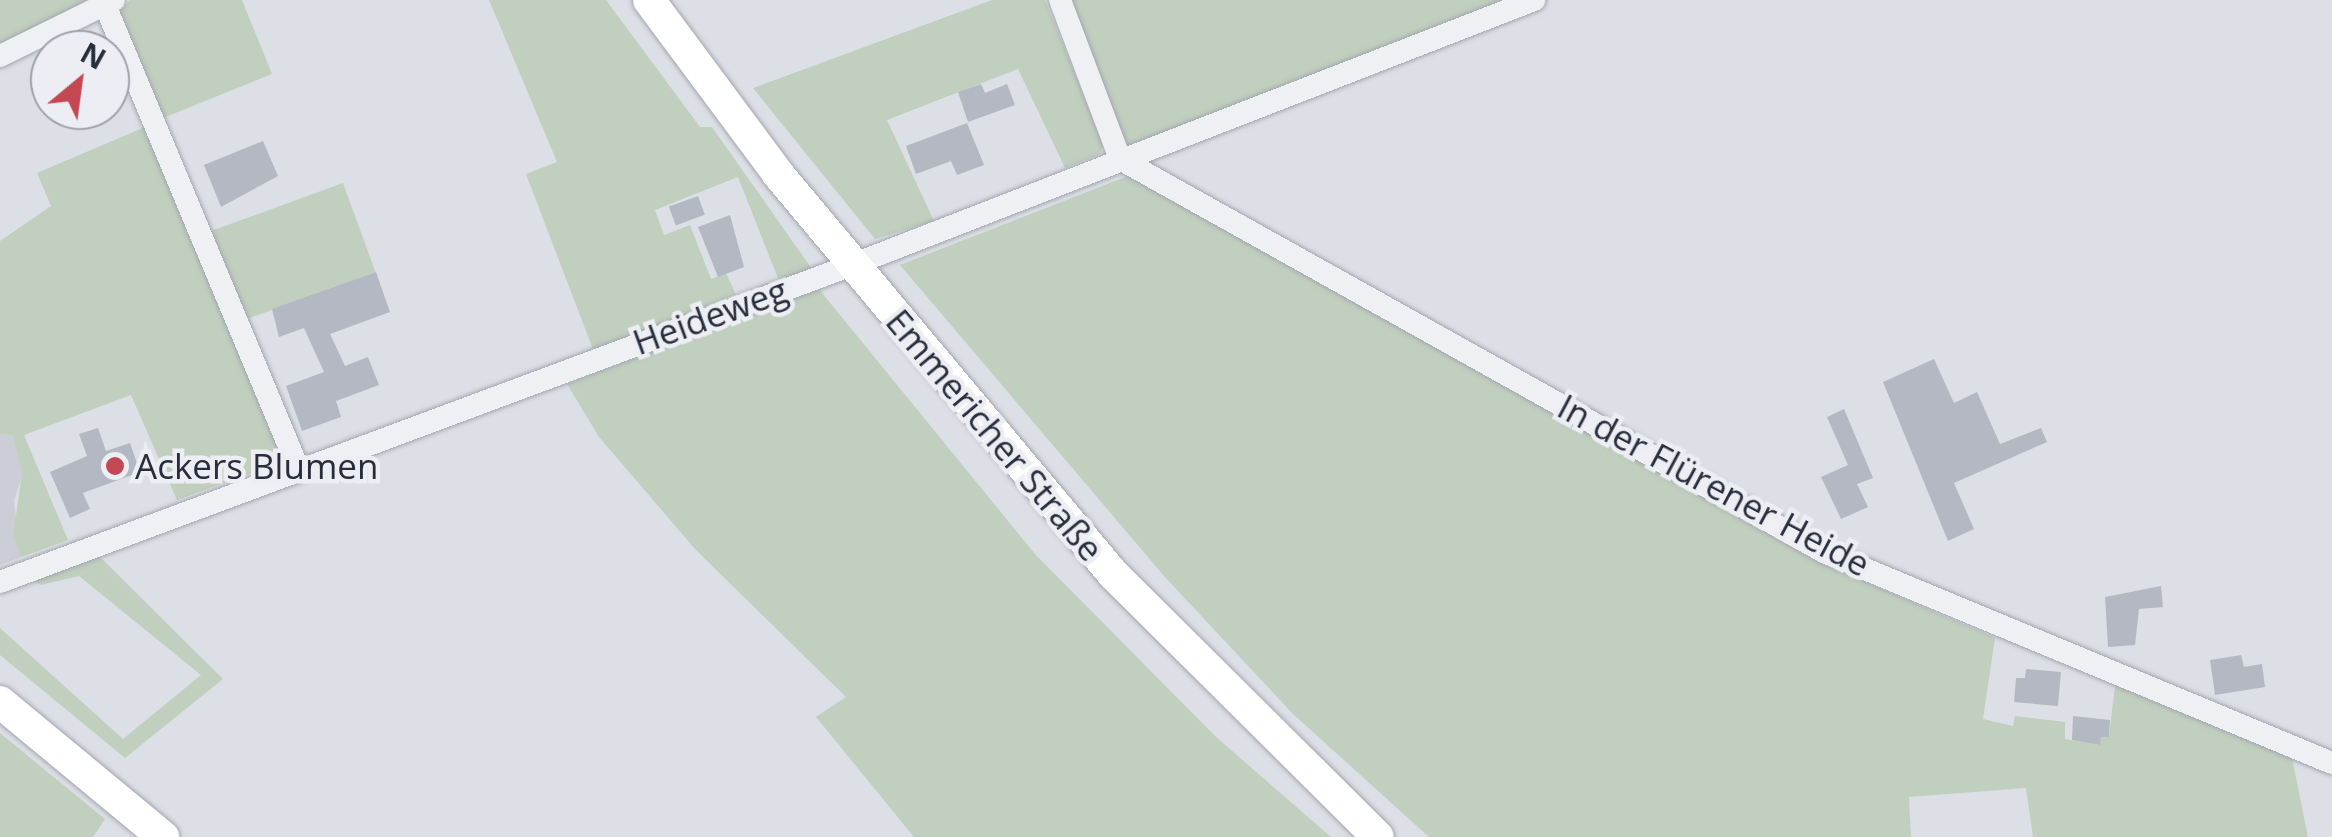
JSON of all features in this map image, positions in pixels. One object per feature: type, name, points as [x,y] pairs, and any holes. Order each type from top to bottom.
[{"type":"main road","name":"Emmericher Straße","points":[[649,0],[852,264],[1112,574],[1378,837]]},
{"type":"main road","points":[[0,702],[163,837]]},
{"type":"street","points":[[1060,0],[1120,159]]},
{"type":"street","name":"Heideweg","points":[[0,582],[852,264],[1534,0]]},
{"type":"street","points":[[0,56],[109,2],[298,468]]},
{"type":"street","name":"In der Flürener Heide","points":[[1120,159],[1824,552],[2332,763]]},
{"type":"shaded area","points":[[0,434],[13,436],[23,472],[14,501],[21,557],[0,565]]},
{"type":"green space","points":[[0,0],[88,0],[0,44]]},
{"type":"green space","points":[[130,0],[242,0],[272,74],[163,118],[130,39],[130,30],[126,30],[119,13]]},
{"type":"green space","points":[[489,0],[606,0],[700,127],[712,127],[812,269],[781,286],[738,177],[655,210],[664,235],[690,225],[711,279],[726,273],[737,297],[594,352],[526,174],[557,162]]},
{"type":"green space","points":[[992,0],[1045,0],[1103,144],[1100,154],[1065,168],[1018,69],[887,120],[934,221],[875,239],[753,88]]},
{"type":"green space","points":[[1066,0],[1512,0],[1134,149],[1123,144]]},
{"type":"green space","points":[[145,127],[284,461],[177,500],[131,395],[24,435],[68,540],[21,557],[13,537],[22,472],[13,436],[0,434],[0,241],[51,206],[37,173]]},
{"type":"green space","points":[[1133,174],[1812,559],[1995,638],[1983,719],[2013,726],[2015,716],[2065,722],[2065,739],[2099,745],[2101,737],[2109,737],[2115,685],[2292,758],[2308,837],[2033,837],[2026,788],[1909,797],[1911,837],[1429,837],[1293,714],[1164,576],[900,265]]},
{"type":"green space","points":[[343,183],[375,272],[242,321],[210,232]]},
{"type":"green space","points":[[818,288],[1035,554],[1215,736],[1331,837],[914,837],[816,717],[846,697],[695,549],[599,437],[567,384]]},
{"type":"green space","points":[[98,555],[223,679],[125,758],[0,655],[0,628],[123,739],[201,675],[79,576],[41,585],[32,580]]},
{"type":"green space","points":[[0,733],[105,819],[93,837],[0,837]]},
{"type":"building","points":[[981,84],[985,93],[1007,84],[1015,105],[968,122],[958,92]]},
{"type":"building","points":[[967,123],[984,165],[957,175],[951,161],[916,174],[906,146]]},
{"type":"building","points":[[263,141],[278,176],[221,207],[204,165]]},
{"type":"building","points":[[698,196],[705,215],[676,225],[669,207]]},
{"type":"building","points":[[730,215],[744,267],[718,277],[698,227]]},
{"type":"building","points":[[376,272],[390,312],[330,334],[345,366],[368,357],[379,385],[336,401],[341,417],[302,431],[286,386],[324,372],[304,328],[279,337],[272,309]]},
{"type":"building","points":[[1934,359],[1954,403],[1977,392],[2000,444],[2041,428],[2047,442],[1954,483],[1974,529],[1948,541],[1883,382]]},
{"type":"building","points":[[1844,409],[1873,478],[1857,484],[1868,507],[1841,519],[1821,477],[1848,465],[1827,417]]},
{"type":"building","points":[[98,428],[106,451],[130,443],[140,472],[83,493],[90,509],[70,518],[50,472],[87,456],[79,434]]},
{"type":"building","points":[[2161,586],[2163,607],[2139,609],[2135,645],[2108,647],[2105,597]]},
{"type":"building","points":[[2241,655],[2244,667],[2262,664],[2265,687],[2215,695],[2210,660]]},
{"type":"building","points":[[2026,669],[2061,672],[2058,706],[2014,702],[2016,678],[2025,678]]},
{"type":"building","points":[[2073,716],[2110,720],[2109,737],[2101,737],[2100,745],[2072,740]]},
{"type":"place","name":"Ackers Blumen","points":[[115,466]]}]
